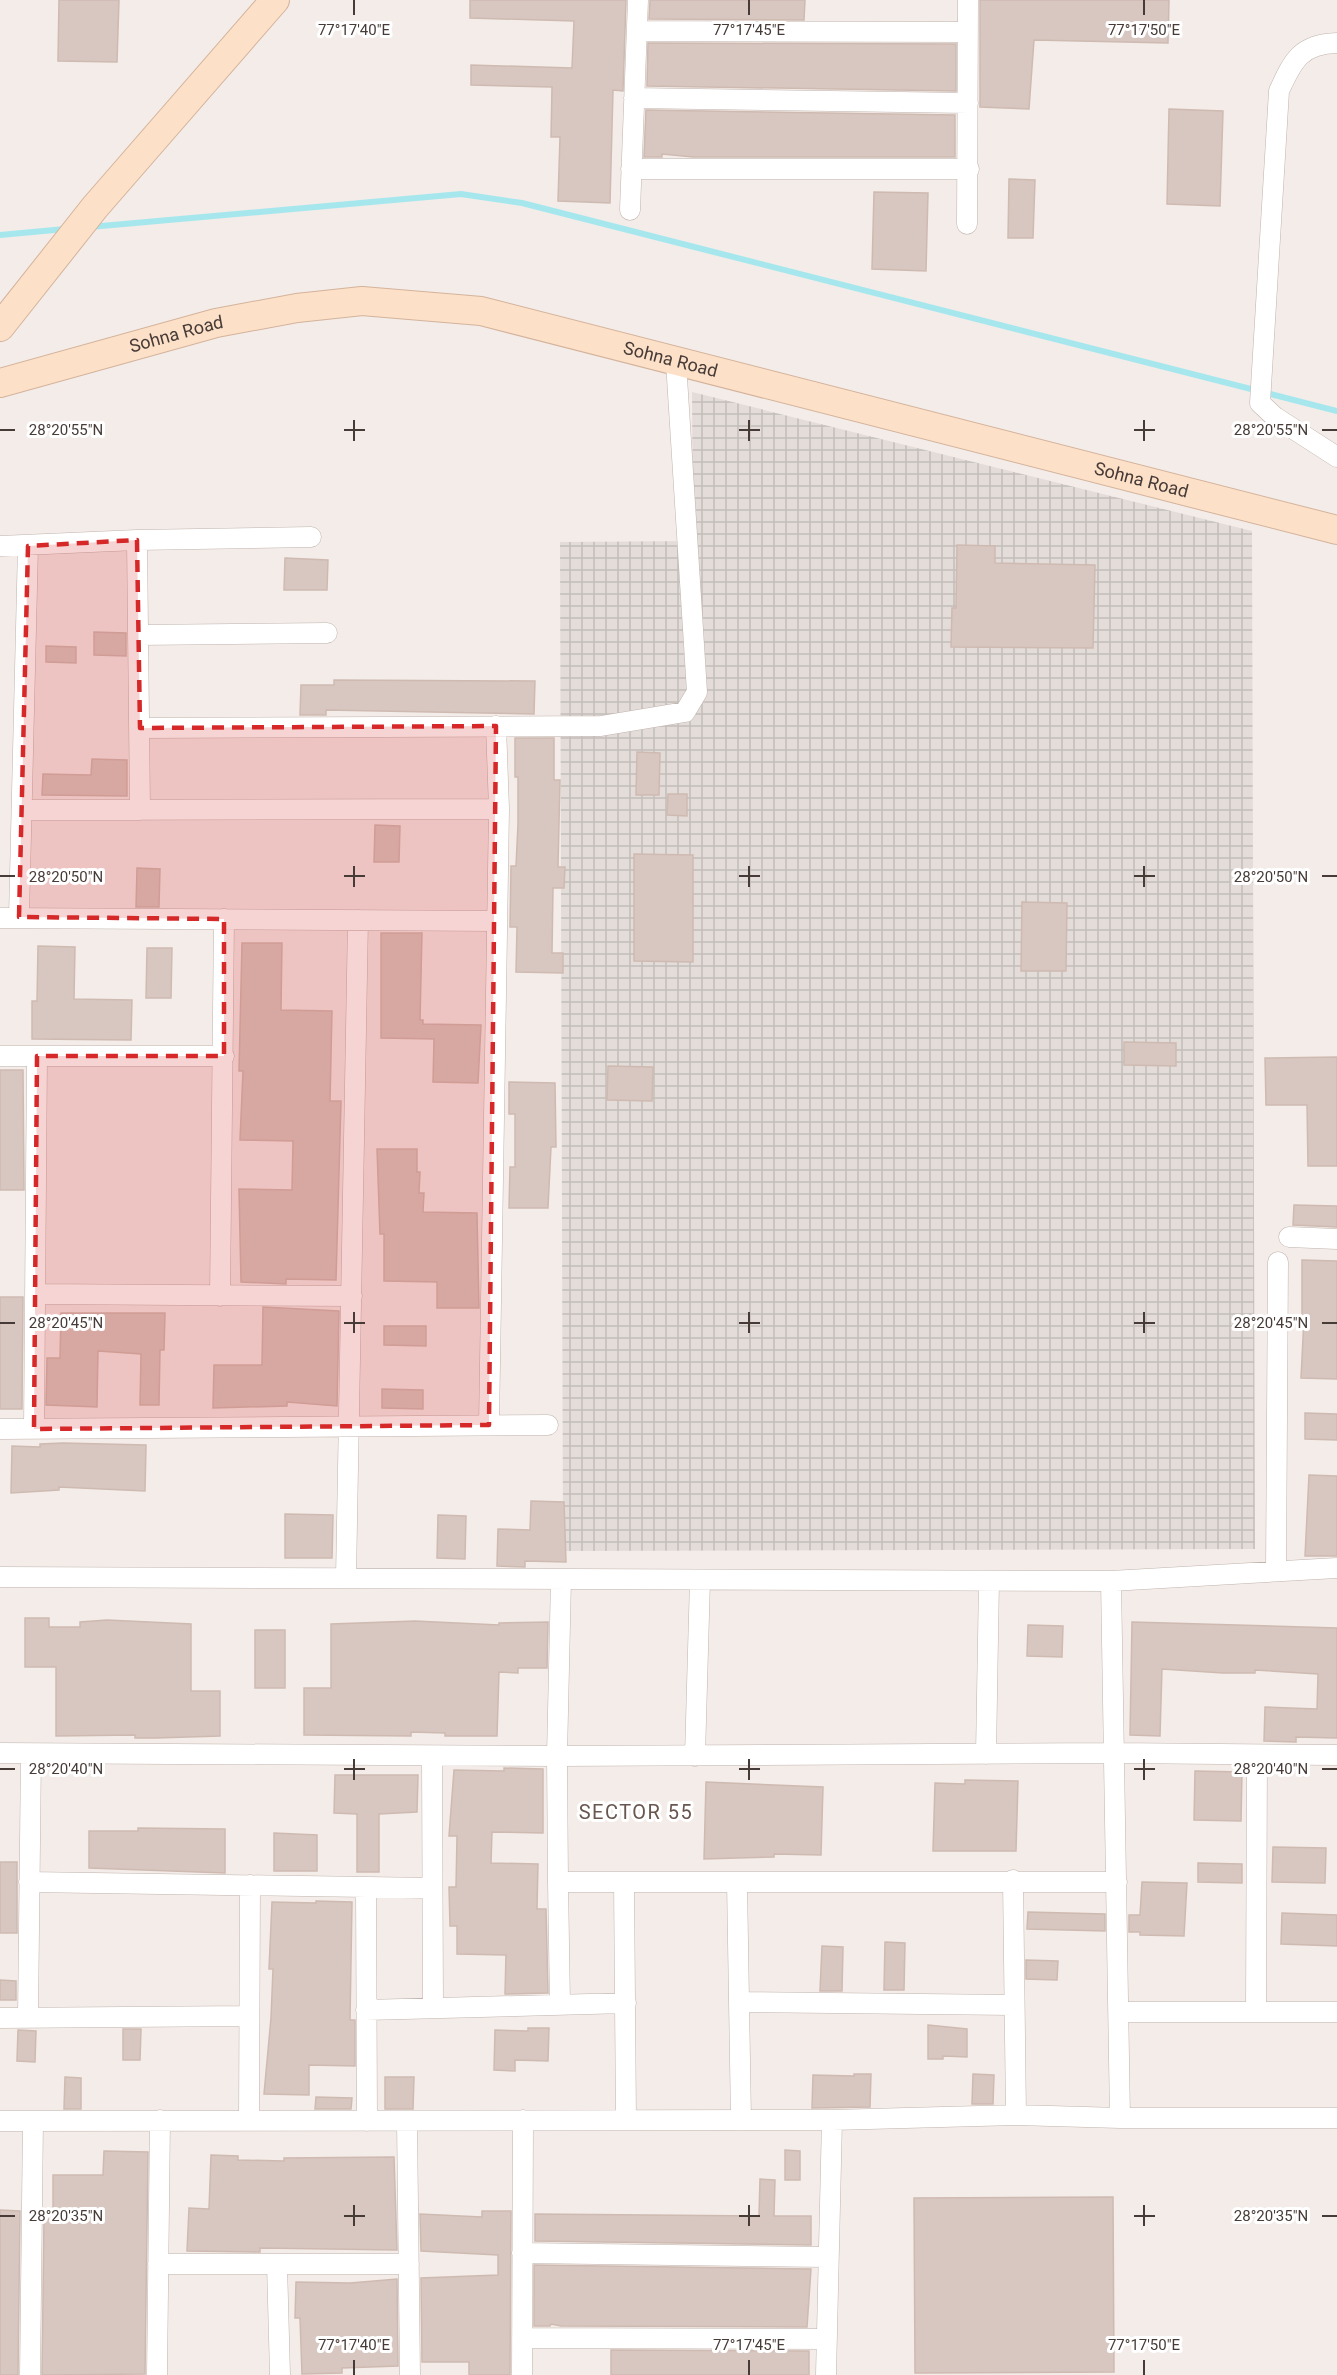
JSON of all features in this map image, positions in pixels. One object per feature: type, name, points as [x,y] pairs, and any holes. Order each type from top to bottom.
[{"type":"main road","points":[[0,327],[95,207],[275,0]]},
{"type":"main road","name":"Sohna Road","points":[[0,383],[216,323],[362,300],[481,311],[1337,530]]},
{"type":"street","points":[[630,210],[638,0]]},
{"type":"street","points":[[967,224],[968,0]]},
{"type":"street","points":[[637,31],[968,32]]},
{"type":"street","points":[[1337,43],[1316,44],[1292,63],[1279,91],[1260,403],[1275,417],[1337,457]]},
{"type":"street","points":[[634,98],[968,103]]},
{"type":"street","points":[[631,169],[969,169]]},
{"type":"street","points":[[140,728],[601,726],[685,712],[697,692],[676,362]]},
{"type":"street","points":[[0,546],[136,540],[311,537]]},
{"type":"street","points":[[136,540],[140,810]]},
{"type":"street","points":[[28,546],[22,810],[10,918],[497,921]]},
{"type":"street","points":[[138,635],[327,633]]},
{"type":"street","points":[[489,1425],[497,921],[496,726]]},
{"type":"street","points":[[22,810],[498,809]]},
{"type":"street","points":[[220,1296],[224,919]]},
{"type":"street","points":[[346,1578],[358,920]]},
{"type":"street","points":[[0,1056],[224,1056]]},
{"type":"street","points":[[34,1429],[37,1056]]},
{"type":"street","points":[[1289,1237],[1337,1239]]},
{"type":"street","points":[[1276,1571],[1278,1262]]},
{"type":"street","points":[[35,1294],[352,1296]]},
{"type":"street","points":[[0,1429],[548,1425]]},
{"type":"street","points":[[0,1577],[1111,1581],[1337,1568]]},
{"type":"street","points":[[560,2005],[557,1756],[561,1579]]},
{"type":"street","points":[[695,1756],[700,1580]]},
{"type":"street","points":[[986,1754],[989,1581]]},
{"type":"street","points":[[1111,1581],[1120,2118]]},
{"type":"street","points":[[0,1753],[432,1756],[1115,1753],[1337,1755]]},
{"type":"street","points":[[28,2018],[31,1754]]},
{"type":"street","points":[[1256,2012],[1257,1755]]},
{"type":"street","points":[[432,1756],[433,2008]]},
{"type":"street","points":[[1013,1880],[1016,2115]]},
{"type":"street","points":[[558,1882],[1117,1881]]},
{"type":"street","points":[[29,1882],[432,1888]]},
{"type":"street","points":[[624,1882],[626,2120]]},
{"type":"street","points":[[737,1882],[741,2120]]},
{"type":"street","points":[[249,2121],[250,1885]]},
{"type":"street","points":[[366,1887],[367,2121]]},
{"type":"street","points":[[740,2002],[1013,2005]]},
{"type":"street","points":[[366,2010],[626,2003]]},
{"type":"street","points":[[1120,2012],[1337,2012]]},
{"type":"street","points":[[0,2018],[248,2016]]},
{"type":"street","points":[[0,2121],[832,2120],[1016,2115],[1120,2118],[1337,2118]]},
{"type":"street","points":[[158,2375],[160,2120]]},
{"type":"street","points":[[522,2375],[523,2120]]},
{"type":"street","points":[[826,2375],[832,2120]]},
{"type":"street","points":[[30,2375],[33,2121]]},
{"type":"street","points":[[407,2121],[410,2375]]},
{"type":"street","points":[[522,2253],[828,2257]]},
{"type":"street","points":[[158,2264],[409,2264]]},
{"type":"street","points":[[277,2264],[280,2375]]},
{"type":"street","points":[[522,2338],[827,2338]]},
{"type":"highlighted area","points":[[137,540],[140,728],[496,726],[489,1425],[34,1429],[37,1056],[224,1056],[224,919],[19,917],[28,546]]},
{"type":"shaded area","points":[[692,392],[1252,531],[1255,1549],[563,1551],[560,542],[693,541]]},
{"type":"building","points":[[59,0],[119,0],[117,62],[58,61]]},
{"type":"building","points":[[470,0],[626,0],[623,91],[613,90],[610,203],[558,201],[560,137],[551,137],[552,87],[471,85],[471,65],[572,68],[574,21],[470,18]]},
{"type":"building","points":[[650,0],[805,0],[804,20],[649,19]]},
{"type":"building","points":[[980,0],[1169,0],[1168,43],[1034,40],[1029,109],[980,107]]},
{"type":"building","points":[[648,43],[956,44],[956,91],[647,86]]},
{"type":"building","points":[[1169,109],[1223,111],[1220,206],[1167,204]]},
{"type":"building","points":[[646,110],[955,115],[955,157],[693,157],[662,154],[662,157],[644,157]]},
{"type":"building","points":[[1009,179],[1035,180],[1033,238],[1008,238]]},
{"type":"building","points":[[874,192],[928,193],[926,271],[872,269]]},
{"type":"building","points":[[957,545],[995,546],[995,563],[1095,565],[1093,648],[951,647],[952,608],[956,608]]},
{"type":"building","points":[[285,558],[328,560],[327,590],[284,590]]},
{"type":"building","points":[[94,632],[126,633],[126,656],[94,655]]},
{"type":"building","points":[[46,646],[76,647],[76,663],[46,662]]},
{"type":"building","points":[[334,680],[535,681],[534,714],[326,710],[326,715],[300,715],[301,685],[334,685]]},
{"type":"building","points":[[515,738],[554,738],[554,780],[560,780],[558,867],[565,867],[564,888],[553,888],[552,953],[563,953],[563,973],[516,972],[517,927],[510,927],[511,866],[516,866],[518,824]]},
{"type":"building","points":[[637,752],[660,753],[659,795],[636,795]]},
{"type":"building","points":[[92,759],[127,760],[127,796],[42,795],[43,774],[91,775]]},
{"type":"building","points":[[668,794],[687,794],[687,816],[667,815]]},
{"type":"building","points":[[375,825],[400,826],[399,862],[374,862]]},
{"type":"building","points":[[634,854],[693,855],[693,962],[634,961]]},
{"type":"building","points":[[137,868],[160,869],[159,907],[136,907]]},
{"type":"building","points":[[1022,902],[1067,903],[1066,971],[1021,971]]},
{"type":"building","points":[[381,933],[422,933],[420,1020],[423,1020],[423,1024],[481,1025],[478,1083],[433,1082],[434,1039],[381,1038]]},
{"type":"building","points":[[242,943],[282,943],[281,1010],[332,1011],[330,1101],[341,1101],[336,1280],[286,1279],[286,1284],[241,1282],[239,1189],[292,1190],[293,1141],[240,1140],[243,1071],[239,1071]]},
{"type":"building","points":[[38,946],[75,947],[74,999],[132,1000],[131,1040],[32,1039],[32,1001],[37,1001]]},
{"type":"building","points":[[147,948],[172,948],[171,998],[146,998]]},
{"type":"building","points":[[1124,1042],[1176,1043],[1176,1066],[1124,1065]]},
{"type":"building","points":[[1337,1057],[1337,1166],[1308,1166],[1307,1105],[1266,1105],[1265,1058]]},
{"type":"building","points":[[608,1066],[653,1067],[652,1101],[607,1100]]},
{"type":"building","points":[[0,1070],[23,1070],[24,1190],[0,1190]]},
{"type":"building","points":[[509,1082],[555,1083],[556,1147],[551,1147],[548,1208],[509,1208],[510,1167],[515,1167],[515,1114],[509,1114]]},
{"type":"building","points":[[377,1149],[417,1149],[417,1172],[420,1172],[419,1193],[424,1193],[423,1212],[477,1213],[479,1308],[437,1308],[437,1282],[384,1281],[384,1234],[380,1234]]},
{"type":"building","points":[[1294,1205],[1337,1206],[1337,1227],[1293,1225]]},
{"type":"building","points":[[1302,1260],[1337,1261],[1337,1379],[1301,1378],[1304,1318],[1302,1317]]},
{"type":"building","points":[[0,1297],[23,1297],[22,1409],[0,1409]]},
{"type":"building","points":[[263,1307],[339,1311],[337,1406],[287,1402],[287,1406],[213,1408],[214,1365],[262,1365]]},
{"type":"building","points":[[61,1313],[165,1313],[164,1350],[160,1350],[159,1405],[140,1405],[141,1354],[98,1351],[97,1407],[46,1405],[47,1358],[60,1358]]},
{"type":"building","points":[[384,1326],[426,1326],[426,1346],[384,1345]]},
{"type":"building","points":[[382,1389],[423,1390],[423,1409],[382,1408]]},
{"type":"building","points":[[1305,1413],[1337,1414],[1337,1440],[1305,1439]]},
{"type":"building","points":[[40,1444],[146,1445],[145,1491],[59,1487],[59,1490],[11,1493],[12,1446],[40,1447]]},
{"type":"building","points":[[1309,1475],[1337,1476],[1337,1556],[1305,1556]]},
{"type":"building","points":[[531,1501],[564,1502],[566,1562],[525,1561],[525,1567],[497,1566],[498,1529],[530,1530]]},
{"type":"building","points":[[285,1514],[333,1515],[332,1558],[285,1558]]},
{"type":"building","points":[[438,1515],[466,1516],[465,1559],[437,1558]]},
{"type":"building","points":[[25,1618],[49,1618],[49,1627],[80,1627],[80,1622],[107,1620],[191,1624],[191,1691],[220,1691],[220,1736],[135,1738],[135,1735],[56,1736],[56,1667],[25,1667]]},
{"type":"building","points":[[415,1621],[499,1625],[499,1623],[548,1622],[547,1668],[518,1668],[518,1673],[499,1672],[497,1736],[445,1736],[445,1733],[411,1732],[411,1736],[304,1735],[304,1688],[331,1688],[331,1624]]},
{"type":"building","points":[[1132,1622],[1337,1628],[1337,1738],[1296,1737],[1296,1742],[1264,1741],[1265,1707],[1317,1709],[1318,1674],[1255,1670],[1255,1673],[1223,1673],[1162,1669],[1160,1736],[1130,1735]]},
{"type":"building","points":[[1028,1625],[1063,1626],[1062,1657],[1027,1656]]},
{"type":"building","points":[[255,1630],[285,1630],[285,1688],[255,1688]]},
{"type":"building","points":[[504,1768],[543,1769],[543,1833],[492,1832],[491,1863],[538,1864],[537,1909],[546,1909],[548,1993],[505,1994],[506,1955],[457,1954],[457,1926],[450,1926],[449,1887],[456,1887],[457,1836],[449,1836],[454,1770],[504,1771]]},
{"type":"building","points":[[1195,1771],[1242,1772],[1241,1821],[1194,1820]]},
{"type":"building","points":[[335,1775],[418,1775],[417,1812],[379,1814],[379,1872],[357,1872],[357,1814],[334,1813]]},
{"type":"building","points":[[965,1780],[1018,1781],[1016,1851],[933,1851],[935,1783],[965,1784]]},
{"type":"building","points":[[706,1782],[823,1787],[821,1855],[774,1854],[774,1857],[704,1859]]},
{"type":"building","points":[[138,1828],[225,1829],[225,1873],[89,1868],[89,1831],[138,1831]]},
{"type":"building","points":[[274,1833],[317,1835],[317,1871],[274,1871]]},
{"type":"building","points":[[1273,1847],[1326,1848],[1325,1883],[1272,1882]]},
{"type":"building","points":[[0,1862],[17,1862],[17,1933],[0,1933]]},
{"type":"building","points":[[1198,1863],[1242,1864],[1242,1883],[1198,1882]]},
{"type":"building","points":[[1142,1882],[1187,1883],[1184,1936],[1140,1935],[1140,1932],[1129,1932],[1129,1915],[1140,1915]]},
{"type":"building","points":[[316,1901],[352,1902],[350,2020],[355,2020],[355,2066],[309,2065],[309,2095],[264,2094],[271,2018],[273,1969],[269,1969],[272,1902],[316,1903]]},
{"type":"building","points":[[1028,1912],[1105,1914],[1105,1931],[1027,1929]]},
{"type":"building","points":[[1282,1913],[1337,1915],[1337,1946],[1281,1944]]},
{"type":"building","points":[[885,1942],[905,1943],[904,1990],[884,1990]]},
{"type":"building","points":[[822,1946],[843,1947],[842,1991],[820,1991]]},
{"type":"building","points":[[1026,1960],[1058,1961],[1057,1980],[1026,1979]]},
{"type":"building","points":[[0,1980],[16,1981],[16,2000],[0,2000]]},
{"type":"building","points":[[928,2025],[967,2029],[967,2057],[943,2056],[943,2059],[928,2059]]},
{"type":"building","points":[[528,2028],[549,2028],[548,2061],[515,2060],[515,2071],[494,2070],[495,2030],[528,2031]]},
{"type":"building","points":[[123,2029],[141,2029],[140,2060],[123,2060]]},
{"type":"building","points":[[18,2030],[36,2031],[35,2062],[17,2061]]},
{"type":"building","points":[[854,2074],[871,2074],[870,2107],[812,2108],[813,2075],[854,2076]]},
{"type":"building","points":[[973,2074],[994,2075],[993,2104],[972,2104]]},
{"type":"building","points":[[65,2077],[81,2078],[81,2109],[64,2109]]},
{"type":"building","points":[[385,2077],[414,2077],[413,2109],[385,2109]]},
{"type":"building","points":[[316,2097],[352,2098],[351,2109],[315,2109]]},
{"type":"building","points":[[785,2150],[800,2151],[800,2180],[785,2180]]},
{"type":"building","points":[[104,2151],[148,2152],[145,2374],[42,2375],[44,2219],[53,2219],[53,2175],[103,2175]]},
{"type":"building","points":[[211,2155],[238,2156],[238,2160],[284,2161],[284,2158],[394,2157],[397,2250],[260,2248],[260,2252],[187,2251],[189,2208],[209,2209]]},
{"type":"building","points":[[760,2179],[775,2180],[774,2216],[811,2216],[811,2245],[535,2241],[535,2214],[759,2216]]},
{"type":"building","points":[[1113,2197],[1114,2372],[915,2373],[914,2198]]},
{"type":"building","points":[[0,2210],[20,2211],[18,2375],[0,2375]]},
{"type":"building","points":[[482,2211],[511,2211],[510,2375],[469,2375],[469,2362],[422,2362],[421,2278],[498,2275],[498,2255],[421,2251],[420,2214],[482,2217]]},
{"type":"building","points":[[534,2265],[811,2269],[807,2327],[561,2326],[551,2324],[550,2326],[534,2326]]},
{"type":"building","points":[[397,2279],[398,2366],[342,2368],[342,2373],[302,2374],[300,2318],[295,2318],[296,2282],[350,2283]]},
{"type":"building","points":[[611,2350],[809,2351],[809,2375],[611,2375]]},
{"type":"waterway","points":[[90,227],[461,194],[522,203],[1337,411]]},
{"type":"waterway","points":[[0,235],[65,229]]},
{"type":"district","name":"SECTOR 55","points":[[636,1812]]}]
